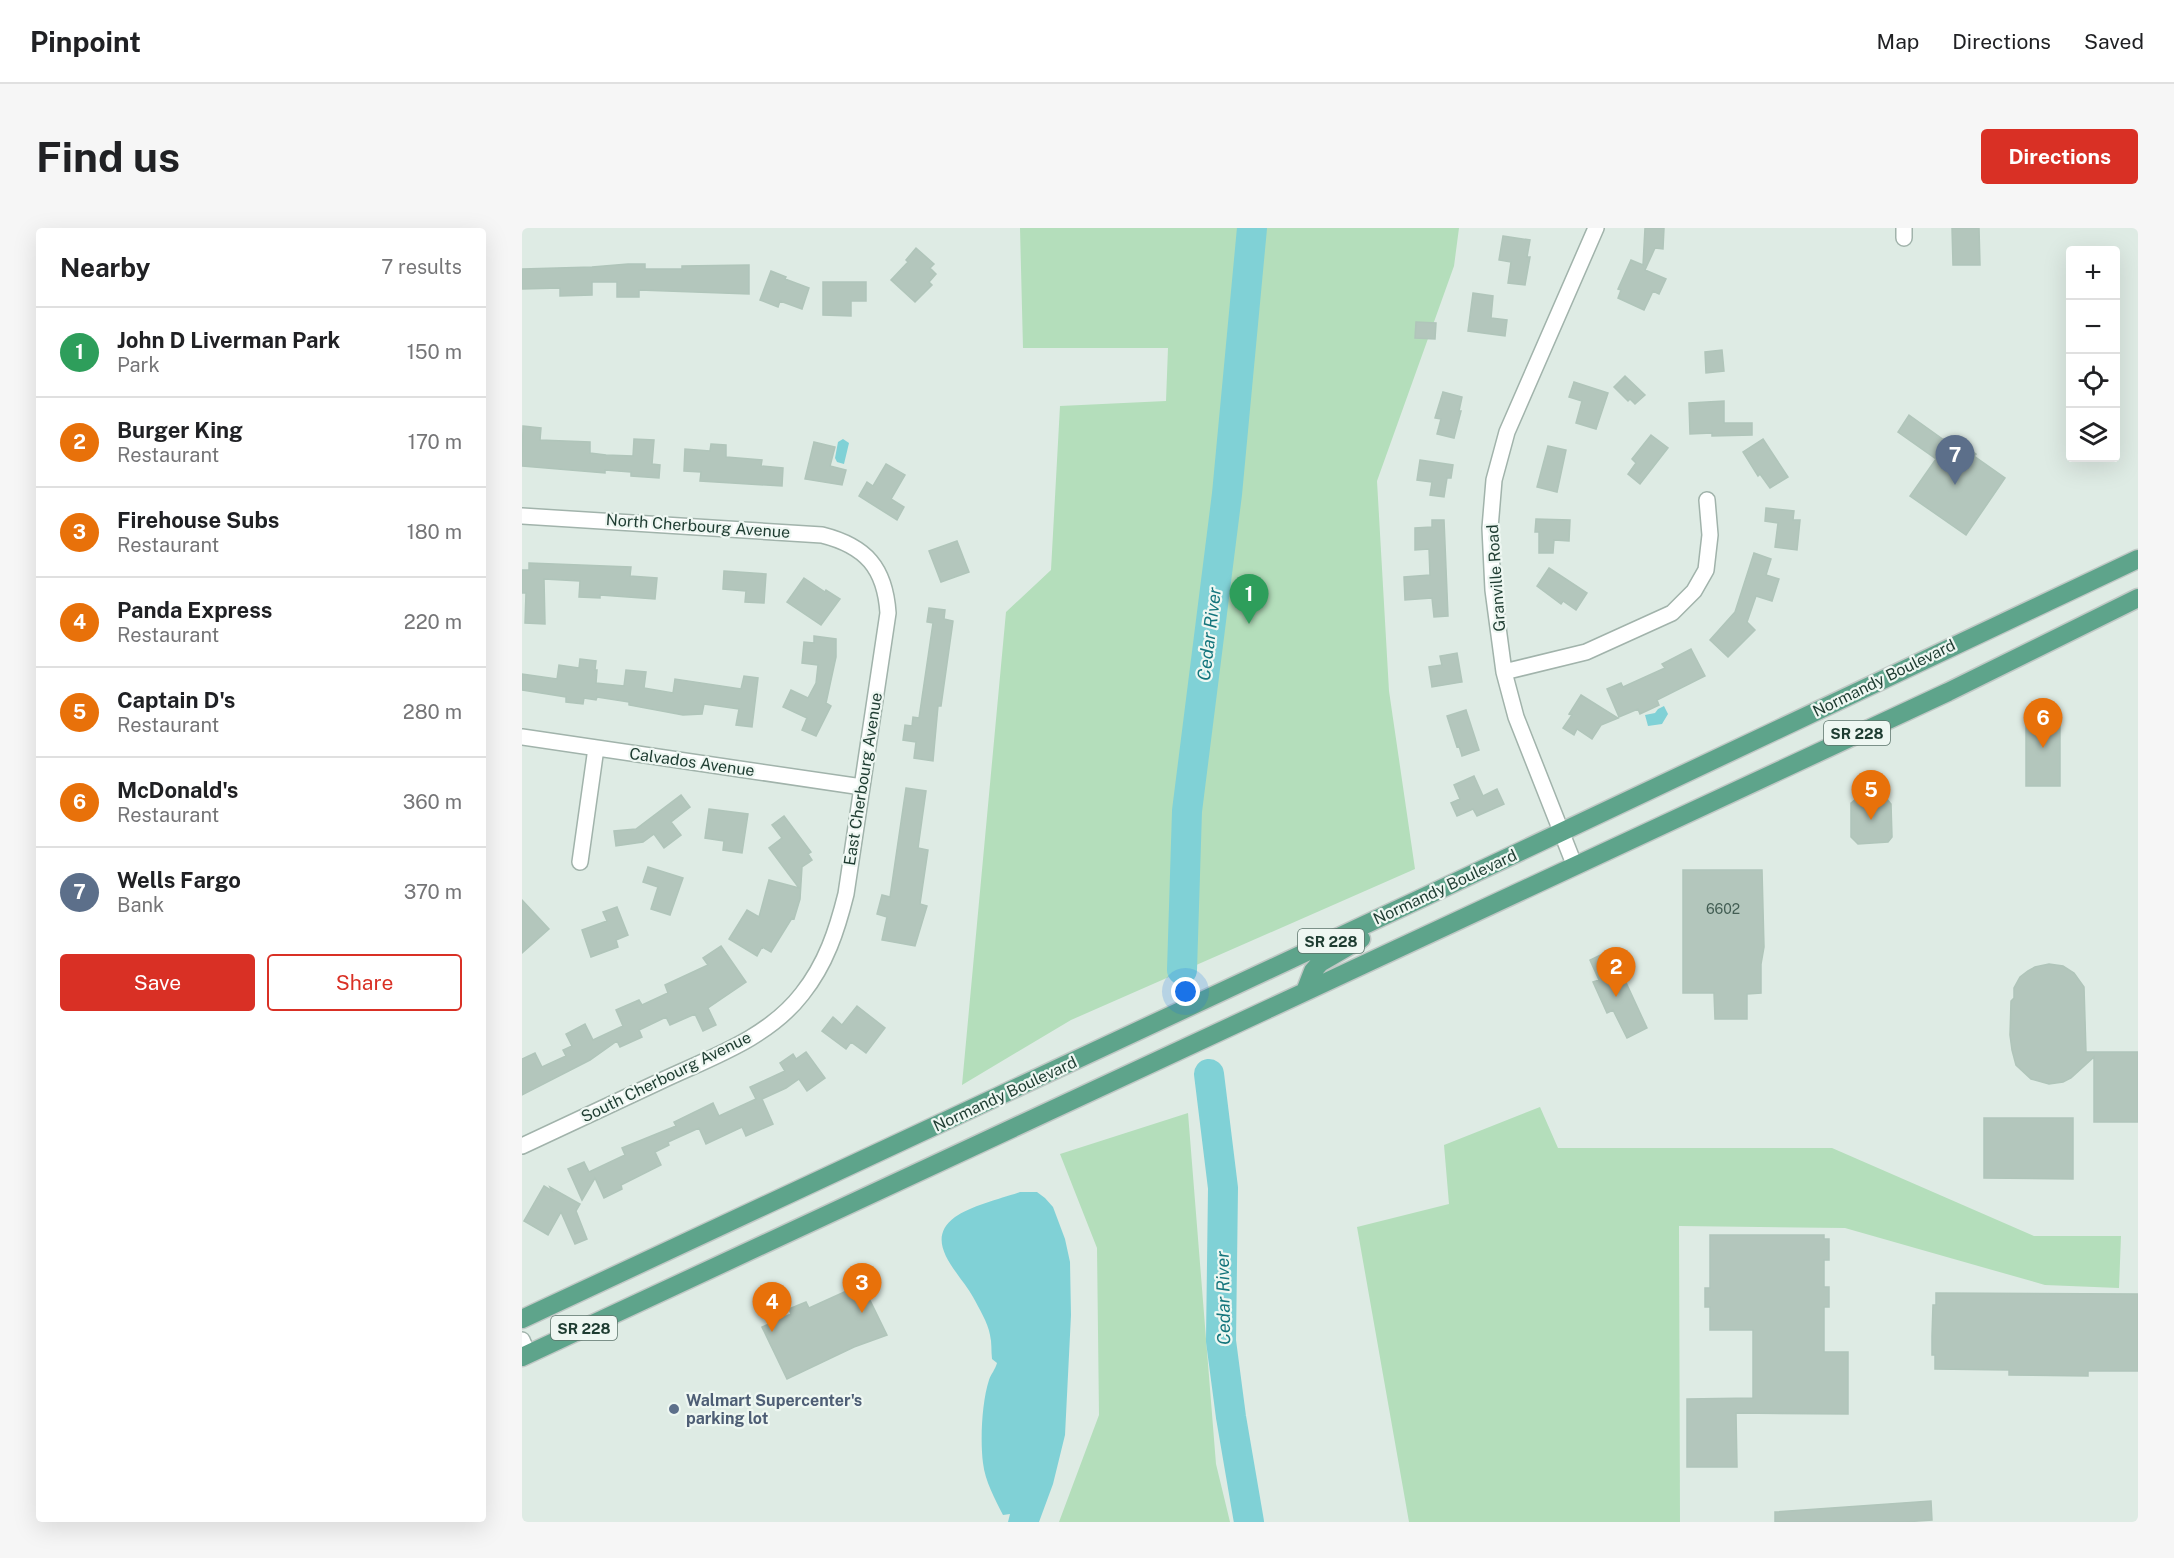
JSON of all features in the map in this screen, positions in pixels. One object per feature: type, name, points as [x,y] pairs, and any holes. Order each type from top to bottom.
[{"type":"main road","name":"Normandy Boulevard","points":[[522,1319],[1422,898],[1933,654],[2138,559]]},
{"type":"main road","name":"Normandy Boulevard","points":[[524,1350],[1948,692],[2138,598]]},
{"type":"main road","points":[[1306,989],[1313,971],[1320,963],[1363,938],[1414,913],[1422,898]]},
{"type":"street","name":"Granville Road","points":[[1574,864],[1516,717],[1504,672],[1492,570],[1490,528],[1494,480],[1507,432],[1596,228]]},
{"type":"street","points":[[1504,672],[1586,652],[1672,613],[1694,591],[1706,570],[1710,535],[1707,500]]},
{"type":"street","name":"North Cherbourg Avenue","points":[[522,516],[822,535],[842,540],[867,558]]},
{"type":"street","name":"East Cherbourg Avenue","points":[[801,995],[828,952],[846,894],[888,614],[886,591],[878,572],[867,558]]},
{"type":"street","name":"Calvados Avenue","points":[[522,736],[862,788]]},
{"type":"street","points":[[580,862],[596,748]]},
{"type":"street","name":"South Cherbourg Avenue","points":[[522,1146],[745,1041],[785,1013],[801,995]]},
{"type":"green space","points":[[1020,228],[1459,228],[1454,266],[1377,481],[1389,691],[1415,869],[1071,1020],[962,1085],[1006,612],[1051,570],[1060,406],[1166,401],[1168,348],[1023,348]]},
{"type":"green space","points":[[1540,1107],[1558,1148],[1832,1148],[2034,1236],[2121,1236],[2119,1288],[2045,1285],[1845,1228],[1679,1226],[1680,1522],[1409,1522],[1357,1227],[1449,1204],[1444,1145]]},
{"type":"green space","points":[[1188,1113],[1216,1464],[1230,1522],[1059,1522],[1099,1415],[1097,1248],[1060,1154]]},
{"type":"water","points":[[843,439],[849,443],[844,464],[837,462],[835,458],[838,442]]},
{"type":"water","points":[[1664,706],[1668,714],[1662,724],[1648,726],[1645,715],[1655,713]]},
{"type":"water","points":[[1020,1192],[1037,1192],[1053,1207],[1065,1239],[1070,1262],[1071,1315],[1065,1435],[1053,1484],[1039,1522],[1008,1522],[1010,1514],[1003,1515],[988,1483],[982,1454],[982,1421],[987,1389],[997,1363],[992,1359],[989,1330],[973,1297],[947,1258],[942,1237],[946,1227],[961,1213]]},
{"type":"building","points":[[1645,228],[1664,228],[1663,249],[1655,248],[1645,270],[1666,279],[1659,294],[1653,291],[1644,310],[1618,298],[1621,290],[1618,289],[1631,260],[1643,265]]},
{"type":"building","points":[[1952,228],[1979,228],[1980,265],[1953,265]]},
{"type":"building","points":[[1503,236],[1530,240],[1527,257],[1530,257],[1525,285],[1508,283],[1511,262],[1499,260]]},
{"type":"building","points":[[916,248],[934,264],[930,268],[936,274],[929,282],[932,285],[915,302],[891,280],[908,262],[906,260]]},
{"type":"building","points":[[645,264],[645,269],[749,265],[749,294],[639,290],[639,297],[617,297],[617,282],[592,282],[592,295],[560,296],[560,288],[522,289],[522,269]]},
{"type":"building","points":[[771,271],[809,288],[802,309],[780,301],[778,307],[760,300]]},
{"type":"building","points":[[823,282],[866,282],[866,301],[851,301],[851,316],[823,315]]},
{"type":"building","points":[[1473,293],[1493,296],[1491,318],[1507,320],[1505,336],[1468,331]]},
{"type":"building","points":[[1416,322],[1436,323],[1435,339],[1415,338]]},
{"type":"building","points":[[1722,350],[1724,371],[1706,373],[1705,352]]},
{"type":"building","points":[[1625,376],[1645,395],[1635,404],[1630,399],[1628,401],[1614,387]]},
{"type":"building","points":[[1574,382],[1608,393],[1596,429],[1576,423],[1582,401],[1569,397]]},
{"type":"building","points":[[1443,392],[1462,397],[1454,438],[1437,434],[1441,419],[1435,418]]},
{"type":"building","points":[[1724,401],[1724,423],[1752,423],[1752,435],[1690,434],[1689,403]]},
{"type":"building","points":[[1909,415],[1951,445],[1955,439],[2005,478],[1966,535],[1910,496],[1936,459],[1898,432]]},
{"type":"building","points":[[523,426],[541,428],[540,440],[590,442],[590,453],[606,455],[633,456],[634,439],[654,440],[652,464],[660,465],[659,478],[631,476],[631,472],[605,470],[605,473],[522,466]]},
{"type":"building","points":[[1651,435],[1668,448],[1640,484],[1628,474],[1636,463],[1632,459]]},
{"type":"building","points":[[1763,439],[1788,477],[1770,488],[1760,474],[1758,476],[1743,452]]},
{"type":"building","points":[[814,442],[835,447],[830,466],[846,470],[842,485],[805,479]]},
{"type":"building","points":[[711,444],[726,445],[726,457],[762,460],[761,466],[783,468],[782,486],[700,481],[701,472],[684,471],[685,449],[710,451]]},
{"type":"building","points":[[1548,446],[1566,450],[1557,492],[1537,487]]},
{"type":"building","points":[[1420,460],[1453,465],[1451,478],[1447,478],[1444,497],[1430,495],[1432,482],[1417,480]]},
{"type":"building","points":[[886,464],[905,475],[891,499],[904,507],[897,520],[859,496],[867,482],[873,486]]},
{"type":"building","points":[[1766,508],[1794,511],[1793,520],[1800,520],[1797,550],[1775,547],[1778,523],[1765,521]]},
{"type":"building","points":[[1536,519],[1570,520],[1569,541],[1554,540],[1553,553],[1539,553],[1539,532],[1535,532]]},
{"type":"building","points":[[1432,520],[1444,520],[1448,616],[1434,617],[1432,598],[1405,600],[1404,577],[1430,575],[1429,549],[1415,550],[1415,528],[1432,527]]},
{"type":"building","points":[[957,541],[969,572],[941,582],[929,551]]},
{"type":"building","points":[[1754,553],[1771,559],[1766,575],[1779,579],[1772,601],[1756,596],[1747,622],[1755,630],[1728,657],[1710,640],[1735,612]]},
{"type":"building","points":[[529,563],[631,567],[630,576],[657,578],[655,599],[600,595],[600,598],[579,597],[580,581],[544,579],[545,624],[525,623],[526,593],[522,593],[522,570],[529,570]]},
{"type":"building","points":[[1549,568],[1587,593],[1576,610],[1563,601],[1561,604],[1537,586]]},
{"type":"building","points":[[724,571],[766,574],[764,603],[745,602],[746,591],[723,589]]},
{"type":"building","points":[[804,578],[840,599],[821,625],[787,602]]},
{"type":"building","points":[[929,608],[945,610],[944,619],[953,621],[941,706],[938,706],[933,761],[914,758],[916,742],[903,740],[905,725],[912,726],[913,717],[919,718],[933,623],[927,622]]},
{"type":"building","points":[[814,636],[836,639],[836,657],[826,703],[831,706],[816,736],[802,730],[807,718],[783,707],[791,690],[808,698],[816,683],[818,665],[802,663],[804,642],[814,643]]},
{"type":"building","points":[[1691,649],[1705,676],[1657,700],[1659,705],[1640,714],[1638,709],[1619,717],[1607,689],[1621,683],[1623,687],[1665,668],[1662,664]]},
{"type":"building","points":[[1457,653],[1462,682],[1432,687],[1429,667],[1442,665],[1440,656]]},
{"type":"building","points":[[580,659],[596,661],[596,683],[624,686],[626,670],[646,672],[644,688],[673,693],[675,679],[741,689],[744,676],[758,678],[752,727],[736,725],[739,709],[704,704],[702,714],[683,715],[597,697],[596,700],[584,698],[583,704],[566,702],[566,697],[522,690],[522,674],[557,679],[559,665],[579,668]]},
{"type":"building","points":[[1581,695],[1618,718],[1601,725],[1592,739],[1577,729],[1574,735],[1563,728]]},
{"type":"building","points":[[1466,710],[1479,750],[1462,756],[1447,716]]},
{"type":"building","points":[[2026,710],[2060,710],[2060,786],[2026,786]]},
{"type":"building","points":[[1474,776],[1483,796],[1497,789],[1504,804],[1477,816],[1473,809],[1457,816],[1451,803],[1460,799],[1454,785]]},
{"type":"building","points":[[906,788],[926,791],[918,848],[928,850],[920,904],[927,906],[915,946],[882,940],[887,917],[877,914],[882,895],[890,897]]},
{"type":"building","points":[[1874,791],[1878,797],[1886,798],[1891,804],[1892,837],[1888,842],[1858,844],[1851,837],[1851,803],[1857,798],[1870,797]]},
{"type":"building","points":[[681,795],[690,807],[671,822],[681,835],[664,848],[654,834],[643,842],[616,846],[614,831],[636,829]]},
{"type":"building","points":[[709,809],[748,814],[742,853],[723,850],[724,841],[705,838]]},
{"type":"building","points":[[784,816],[811,852],[808,854],[812,860],[802,867],[800,899],[794,919],[792,918],[771,952],[762,947],[757,956],[729,939],[747,910],[759,917],[769,880],[799,888],[769,848],[782,838],[772,825]]},
{"type":"building","points":[[648,867],[683,878],[670,915],[651,909],[658,887],[643,882]]},
{"type":"building","points":[[1683,870],[1762,870],[1764,947],[1761,964],[1761,993],[1747,994],[1747,1019],[1715,1019],[1714,993],[1683,993]]},
{"type":"building","points":[[522,900],[549,929],[522,953]]},
{"type":"building","points":[[617,907],[628,935],[616,940],[618,947],[591,957],[582,930],[607,921],[603,912]]},
{"type":"building","points":[[721,946],[746,982],[708,1008],[716,1025],[703,1031],[695,1014],[670,1025],[666,1017],[639,1030],[642,1037],[620,1047],[617,1041],[590,1060],[522,1095],[522,1059],[535,1053],[542,1067],[566,1056],[563,1050],[572,1046],[566,1034],[585,1024],[593,1040],[623,1026],[616,1010],[639,1000],[642,1005],[668,993],[665,985],[708,965],[703,958]]},
{"type":"building","points":[[1611,950],[1647,1028],[1627,1038],[1613,1010],[1607,1013],[1593,982],[1599,980],[1590,960]]},
{"type":"building","points":[[2049,964],[2063,966],[2074,973],[2084,987],[2086,1052],[2138,1052],[2138,1122],[2094,1122],[2094,1057],[2071,1078],[2049,1084],[2031,1079],[2016,1065],[2010,1035],[2011,1001],[2014,998],[2014,988],[2020,977],[2028,971]]},
{"type":"building","points":[[857,1006],[885,1028],[866,1053],[851,1042],[846,1049],[822,1031],[833,1017],[842,1025]]},
{"type":"building","points":[[806,1052],[825,1078],[807,1091],[799,1079],[762,1099],[773,1124],[746,1136],[742,1127],[706,1144],[699,1128],[668,1142],[669,1145],[655,1152],[661,1165],[621,1185],[622,1189],[604,1198],[595,1178],[582,1200],[568,1169],[584,1162],[589,1172],[625,1155],[622,1148],[676,1126],[674,1122],[713,1103],[719,1116],[756,1099],[750,1087],[785,1071],[780,1063],[793,1054],[796,1059]]},
{"type":"building","points":[[1984,1118],[2073,1118],[2073,1179],[1984,1178]]},
{"type":"building","points":[[544,1186],[580,1204],[576,1211],[587,1239],[575,1244],[561,1212],[548,1235],[524,1221]]},
{"type":"building","points":[[1710,1235],[1824,1235],[1824,1239],[1829,1239],[1829,1260],[1824,1260],[1824,1287],[1829,1287],[1829,1307],[1824,1307],[1824,1352],[1848,1352],[1848,1414],[1736,1413],[1737,1467],[1687,1467],[1687,1399],[1753,1398],[1753,1330],[1710,1330],[1710,1307],[1705,1307],[1705,1288],[1710,1288]]},
{"type":"building","points":[[862,1284],[887,1335],[854,1347],[787,1379],[762,1327],[791,1314],[789,1309],[806,1302],[809,1308]]},
{"type":"building","points":[[1936,1293],[2138,1294],[2138,1371],[2088,1371],[2088,1376],[2009,1375],[2009,1370],[1935,1369],[1932,1336],[1933,1305],[1936,1305]]},
{"type":"building","points":[[1931,1501],[1932,1520],[1775,1522],[1775,1512]]},
{"type":"waterway","name":"Cedar River","points":[[1182,970],[1187,811],[1227,494],[1252,228]]},
{"type":"waterway","name":"Cedar River","points":[[1209,1074],[1223,1188],[1221,1341],[1249,1522]]},
{"type":"place","name":"Wells Fargo","points":[[1955,485]]},
{"type":"place","name":"John D Liverman Park","points":[[1249,624]]},
{"type":"place","name":"McDonald's","points":[[2043,748]]},
{"type":"place","name":"Captain D's","points":[[1871,820]]},
{"type":"place","name":"Burger King","points":[[1616,997]]},
{"type":"place","name":"Firehouse Subs","points":[[862,1313]]},
{"type":"place","name":"Panda Express","points":[[772,1332]]},
{"type":"place","name":"Walmart Supercenter's parking lot","points":[[674,1409]]}]
